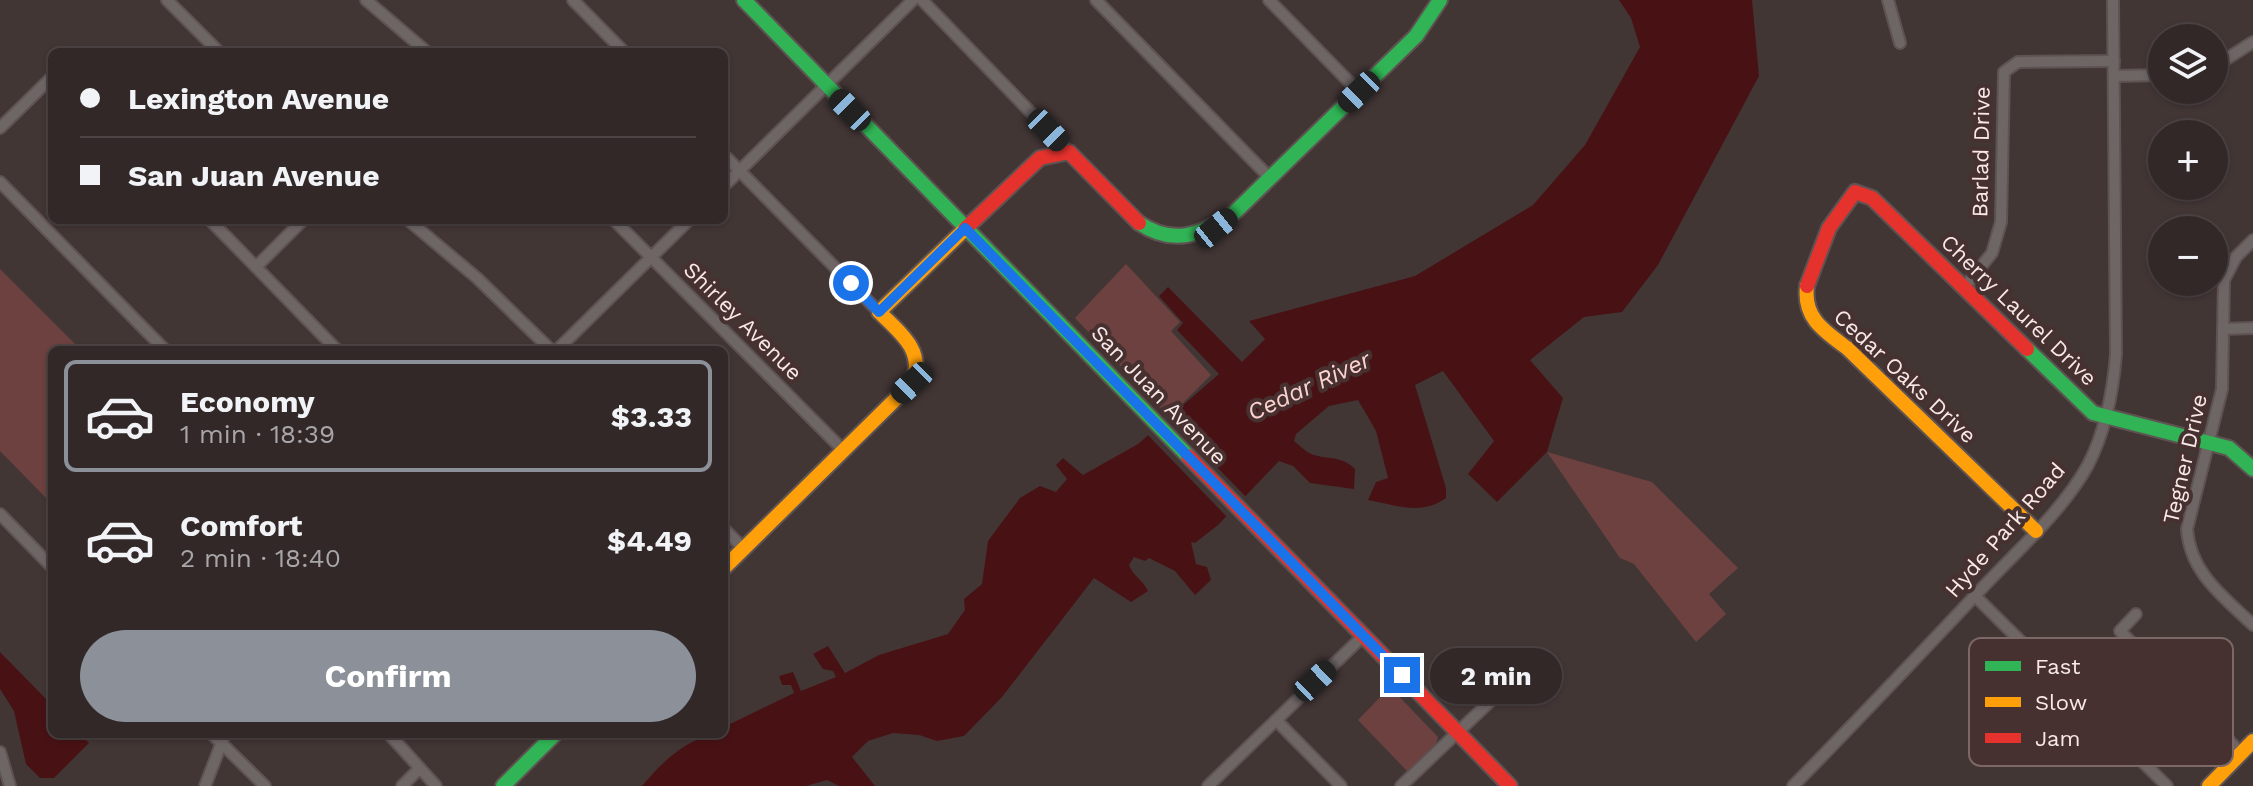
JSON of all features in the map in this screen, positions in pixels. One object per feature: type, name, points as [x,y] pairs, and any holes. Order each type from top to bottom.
[{"type":"street","points":[[167,0],[215,48]]},
{"type":"street","points":[[366,0],[422,48]]},
{"type":"street","points":[[573,0],[620,48]]},
{"type":"street","name":"San Juan Avenue","points":[[744,0],[1510,786]]},
{"type":"street","points":[[728,182],[913,0]]},
{"type":"street","points":[[922,0],[1139,223],[1154,234],[1178,240],[1192,239],[1216,228],[1416,36],[1440,0]]},
{"type":"street","points":[[1096,0],[1270,178]]},
{"type":"street","points":[[1269,0],[1359,92]]},
{"type":"street","points":[[1888,0],[1900,43]]},
{"type":"street","name":"Hyde Park Road","points":[[1793,786],[2036,531],[2076,485],[2089,463],[2107,417],[2116,354],[2113,0]]},
{"type":"street","points":[[2228,58],[2253,42]]},
{"type":"street","name":"Barlad Drive","points":[[1964,288],[1992,253],[2001,222],[2004,72],[2018,62],[2114,61]]},
{"type":"street","points":[[2114,76],[2148,75]]},
{"type":"street","points":[[0,128],[48,81]]},
{"type":"street","points":[[879,312],[1040,158],[1069,152]]},
{"type":"street","points":[[728,159],[912,347],[919,365],[912,383],[728,564]]},
{"type":"street","points":[[0,182],[161,346]]},
{"type":"street","name":"Cherry Laurel Drive","points":[[1855,192],[1872,198],[2093,413],[2229,448],[2253,469]]},
{"type":"street","name":"Cedar Oaks Drive","points":[[1855,192],[1846,197],[1830,224],[1806,294],[1806,309],[1816,323],[1847,348],[2036,531]]},
{"type":"street","points":[[214,224],[333,346]]},
{"type":"street","points":[[256,267],[299,224]]},
{"type":"street","points":[[413,224],[477,278],[547,346]]},
{"type":"street","name":"Shirley Avenue","points":[[618,224],[843,450]]},
{"type":"street","points":[[561,346],[685,224]]},
{"type":"street","name":"Tegner Drive","points":[[2253,240],[2236,257],[2224,280],[2222,389],[2189,515],[2188,545],[2192,559],[2208,581],[2253,625]]},
{"type":"street","points":[[2223,329],[2253,328]]},
{"type":"street","points":[[0,514],[48,563]]},
{"type":"street","points":[[728,533],[744,549]]},
{"type":"street","points":[[1975,596],[2017,638]]},
{"type":"street","points":[[2127,638],[2120,631],[2136,614]]},
{"type":"street","points":[[1208,786],[1363,636]]},
{"type":"street","points":[[1401,786],[1518,675]]},
{"type":"street","points":[[1276,720],[1341,786]]},
{"type":"street","points":[[205,786],[223,738],[265,786]]},
{"type":"street","points":[[392,738],[436,786]]},
{"type":"street","points":[[503,786],[551,738]]},
{"type":"street","points":[[2233,761],[2253,741]]},
{"type":"street","points":[[2233,745],[2241,753]]},
{"type":"street","points":[[0,752],[10,786]]},
{"type":"street","points":[[2147,766],[2167,786]]},
{"type":"street","points":[[2209,786],[2228,766]]},
{"type":"street","points":[[402,786],[419,769]]},
{"type":"shaded area","points":[[1126,264],[1180,322],[1171,331],[1211,375],[1178,408],[1172,406],[1162,410],[1075,318]]},
{"type":"shaded area","points":[[0,269],[77,346],[48,346],[48,500],[0,451]]},
{"type":"shaded area","points":[[1547,452],[1652,482],[1738,568],[1709,594],[1726,614],[1696,642],[1634,564],[1620,558]]},
{"type":"shaded area","points":[[1390,687],[1438,737],[1436,744],[1408,772],[1358,720]]},
{"type":"water","name":"Cedar River","points":[[1619,0],[1752,0],[1759,76],[1658,265],[1622,312],[1584,317],[1530,360],[1563,398],[1547,452],[1497,502],[1468,474],[1494,441],[1443,371],[1415,385],[1446,488],[1446,498],[1427,507],[1408,508],[1368,500],[1376,482],[1388,478],[1376,431],[1358,400],[1329,406],[1296,434],[1294,441],[1311,454],[1339,460],[1355,469],[1354,489],[1310,483],[1293,466],[1279,461],[1218,525],[1195,543],[1191,542],[1196,564],[1207,567],[1211,580],[1195,595],[1175,571],[1149,558],[1145,561],[1134,557],[1129,565],[1148,591],[1131,602],[1094,578],[1002,697],[964,736],[937,741],[919,735],[893,733],[868,741],[852,757],[875,786],[839,786],[827,780],[806,786],[642,786],[658,768],[688,744],[703,738],[728,738],[728,725],[794,693],[791,685],[782,685],[779,676],[793,672],[801,691],[836,677],[833,671],[823,669],[813,654],[828,646],[845,673],[879,655],[948,634],[965,610],[964,599],[982,584],[988,541],[1020,498],[1040,486],[1056,492],[1067,479],[1056,465],[1063,458],[1083,475],[1138,444],[1219,374],[1177,330],[1183,323],[1159,296],[1168,287],[1242,362],[1265,339],[1249,321],[1415,276],[1533,205],[1585,145],[1640,47],[1631,18]]},
{"type":"water","points":[[0,652],[48,701],[48,738],[84,738],[89,743],[54,778],[40,778],[26,764],[14,711],[0,689]]},
{"type":"pier","points":[[1165,414],[1248,499],[1229,519],[1145,432]]},
{"type":"traffic: fast","points":[[744,0],[1188,456]]},
{"type":"traffic: fast","points":[[1139,223],[1151,230],[1175,236],[1209,228],[1232,215],[1416,36],[1440,0]]},
{"type":"traffic: fast","points":[[2027,349],[2093,413],[2229,448],[2253,469]]},
{"type":"traffic: fast","points":[[503,786],[551,738]]},
{"type":"traffic: slow","points":[[728,564],[912,383],[916,362],[909,343],[879,312],[965,229]]},
{"type":"traffic: slow","points":[[1807,286],[1808,307],[1817,323],[1847,348],[2036,531]]},
{"type":"traffic: slow","points":[[2233,761],[2253,741]]},
{"type":"traffic: slow","points":[[2209,786],[2229,766]]},
{"type":"traffic: jam","points":[[965,229],[1040,158],[1069,152],[1139,223]]},
{"type":"traffic: jam","points":[[1807,286],[1829,228],[1855,192],[1872,198],[2027,349]]},
{"type":"traffic: jam","points":[[1188,456],[1510,786]]},
{"type":"route","points":[[851,283],[879,312],[965,228],[1402,675]]}]
